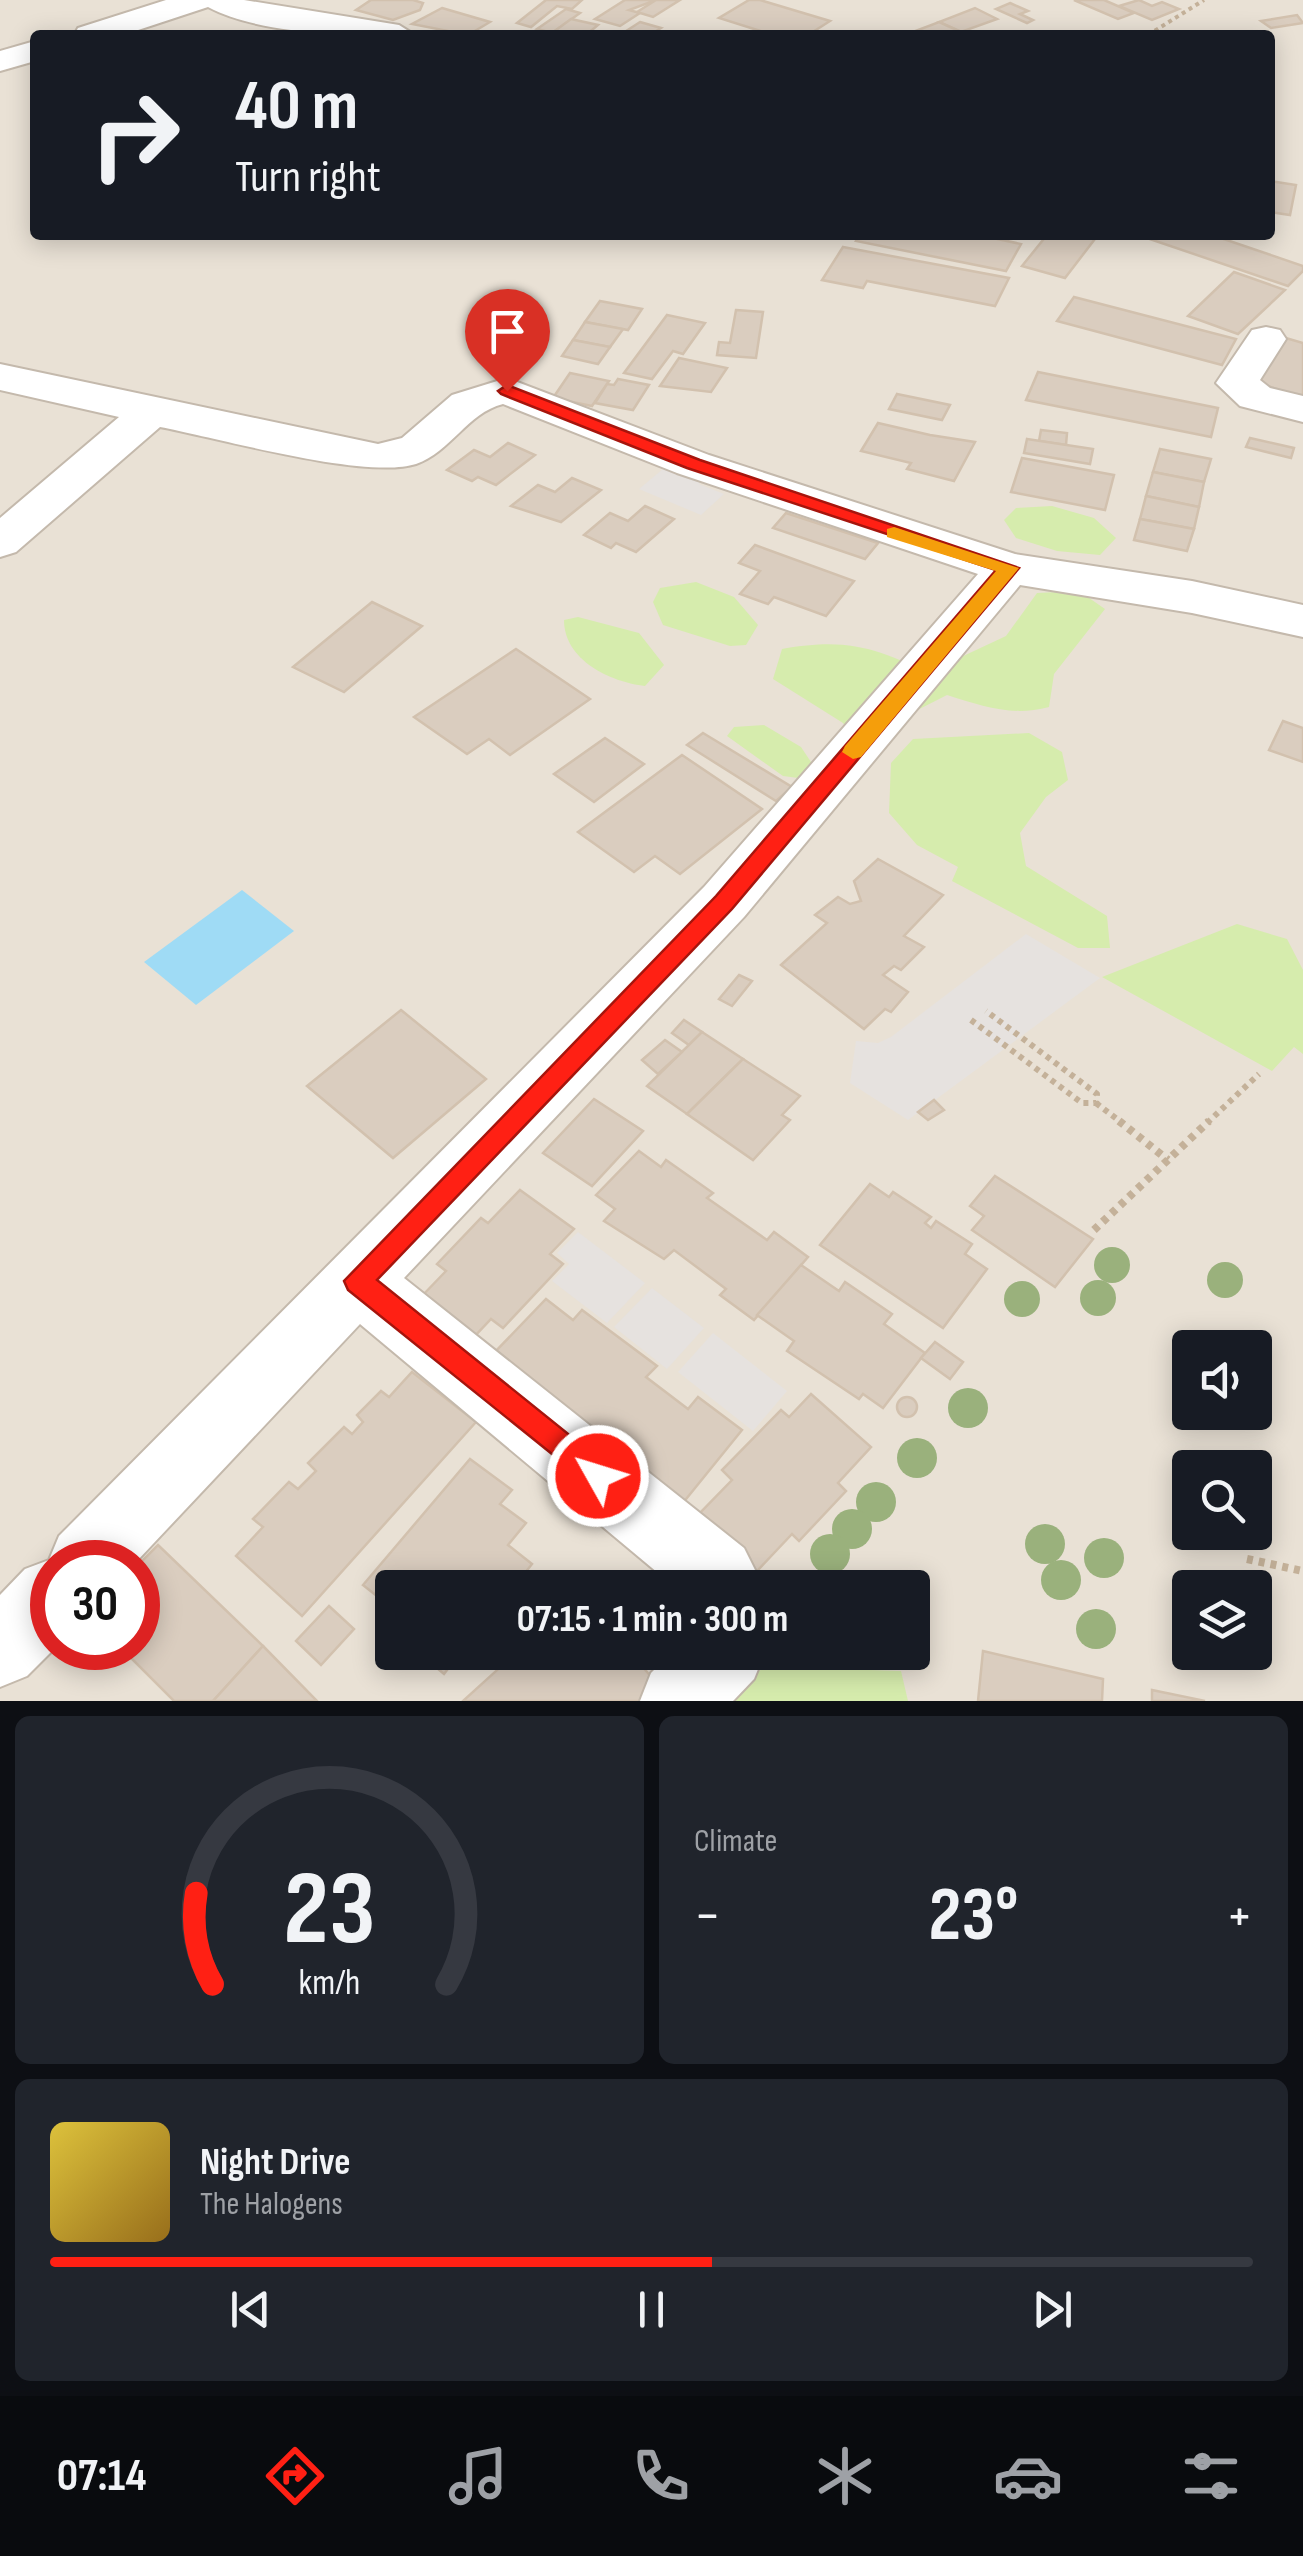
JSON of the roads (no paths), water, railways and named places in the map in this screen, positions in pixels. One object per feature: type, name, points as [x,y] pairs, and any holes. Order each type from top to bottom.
[{"type":"street","points":[[105,30],[198,0]]},
{"type":"street","points":[[211,30],[226,4],[370,30]]},
{"type":"street","points":[[0,61],[30,52]]},
{"type":"street","points":[[1266,339],[1236,383],[1255,397],[1303,409]]},
{"type":"street","points":[[0,376],[150,412],[378,457],[401,456],[421,448],[458,406],[479,393],[507,391],[693,464],[1009,568],[1192,597],[1303,621]]},
{"type":"street","points":[[0,542],[150,412]]},
{"type":"street","points":[[106,1540],[724,902],[1009,568]]},
{"type":"street","points":[[358,1281],[713,1570]]},
{"type":"street","points":[[0,1650],[30,1619]]},
{"type":"street","points":[[679,1701],[709,1670]]},
{"type":"water","points":[[242,890],[294,931],[196,1005],[144,962]]}]
